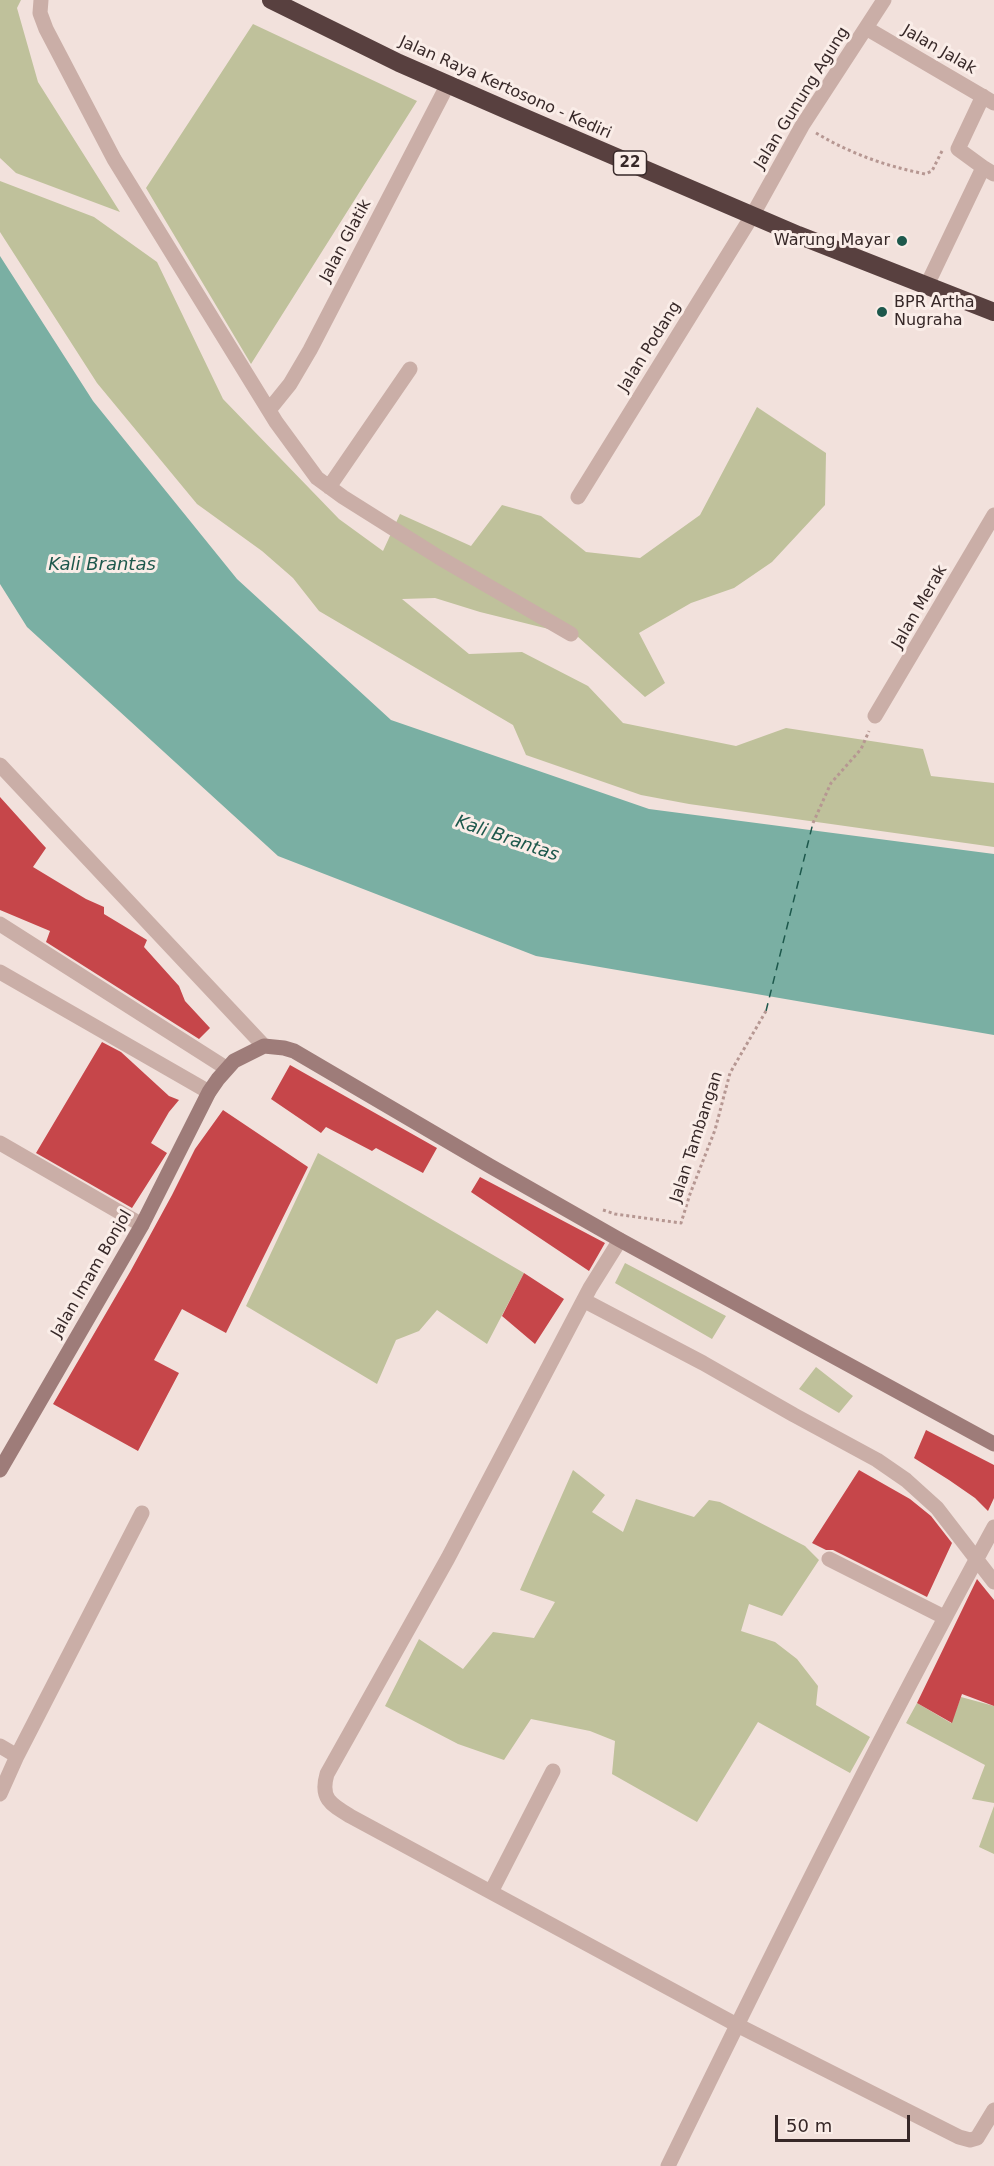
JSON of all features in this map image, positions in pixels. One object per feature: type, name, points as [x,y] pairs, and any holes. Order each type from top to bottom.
[{"type":"highway","name":"Jalan Raya Kertosono - Kediri","points":[[271,0],[378,53],[752,216],[994,312]]},
{"type":"main road","points":[[222,1074],[242,1056],[264,1046],[294,1051],[620,1240],[994,1444]]},
{"type":"main road","name":"Jalan Imam Bonjol","points":[[0,1470],[142,1225],[209,1092],[222,1074]]},
{"type":"street","points":[[41,0],[40,13],[46,29],[114,159],[269,410],[317,478],[440,558],[571,634]]},
{"type":"street","name":"Jalan Gunung Agung","points":[[752,216],[802,126],[884,0]]},
{"type":"street","name":"Jalan Jalak","points":[[866,28],[988,99]]},
{"type":"street","name":"Jalan Glatik","points":[[269,410],[290,384],[310,350],[448,84]]},
{"type":"street","points":[[927,285],[989,171],[958,149],[988,99]]},
{"type":"street","name":"Jalan Podang","points":[[578,497],[752,216]]},
{"type":"street","points":[[329,487],[411,369]]},
{"type":"street","name":"Jalan Merak","points":[[876,716],[994,515]]},
{"type":"street","points":[[0,765],[264,1046]]},
{"type":"street","points":[[1,926],[222,1074]]},
{"type":"street","points":[[0,972],[209,1092]]},
{"type":"street","points":[[0,1143],[142,1225]]},
{"type":"street","points":[[620,1240],[587,1294],[448,1558],[327,1774],[324,1783],[325,1796],[340,1810],[737,2025],[967,2140],[973,2141],[977,2138],[994,2110]]},
{"type":"street","points":[[587,1294],[794,1415],[877,1460],[906,1480],[937,1508],[994,1582]]},
{"type":"street","points":[[0,1794],[17,1756],[142,1513]]},
{"type":"street","points":[[668,2166],[944,1617],[994,1527]]},
{"type":"street","points":[[829,1559],[944,1617]]},
{"type":"street","points":[[0,1746],[17,1756]]},
{"type":"street","points":[[491,1892],[553,1771]]},
{"type":"path","points":[[802,126],[838,146],[872,160],[925,174],[932,171],[946,146],[958,149]]},
{"type":"path","points":[[813,823],[831,783],[861,748],[876,716]]},
{"type":"path","name":"Jalan Tambangan","points":[[594,1206],[615,1214],[681,1223],[715,1130],[730,1073],[766,1011]]},
{"type":"green space","points":[[0,0],[21,0],[17,8],[38,82],[120,212],[16,173],[0,158]]},
{"type":"green space","points":[[253,24],[417,101],[251,364],[146,188]]},
{"type":"green space","points":[[0,181],[94,217],[157,262],[223,399],[339,519],[383,551],[400,514],[471,546],[502,505],[541,516],[586,552],[640,558],[700,515],[757,407],[826,453],[825,505],[772,562],[734,588],[691,603],[639,633],[665,683],[645,697],[577,636],[480,612],[435,598],[402,599],[469,654],[522,652],[588,686],[623,723],[736,746],[786,728],[923,749],[931,776],[994,783],[994,847],[689,804],[641,795],[526,755],[513,725],[319,611],[293,578],[262,551],[197,504],[97,383],[0,232]]},
{"type":"green space","points":[[318,1153],[524,1273],[487,1344],[437,1310],[419,1331],[396,1340],[377,1384],[246,1306]]},
{"type":"green space","points":[[625,1263],[726,1316],[712,1339],[615,1283]]},
{"type":"green space","points":[[816,1367],[853,1396],[839,1413],[799,1389]]},
{"type":"green space","points":[[573,1470],[605,1495],[592,1512],[623,1532],[636,1499],[694,1517],[709,1500],[720,1502],[805,1546],[819,1560],[782,1616],[749,1604],[741,1631],[775,1642],[797,1659],[818,1686],[816,1705],[870,1737],[850,1773],[758,1722],[697,1822],[612,1774],[615,1741],[590,1731],[531,1719],[504,1760],[458,1744],[385,1706],[419,1639],[463,1669],[493,1632],[534,1638],[555,1602],[520,1590]]},
{"type":"green space","points":[[961,1697],[994,1706],[994,1803],[972,1799],[985,1765],[906,1723],[917,1703],[951,1723]]},
{"type":"green space","points":[[994,1806],[994,1854],[979,1847]]},
{"type":"water","name":"Kali Brantas","points":[[0,256],[93,401],[237,579],[391,720],[649,809],[994,854],[994,1035],[536,956],[278,856],[27,627],[0,584]]},
{"type":"building","points":[[0,797],[46,848],[33,867],[86,899],[104,907],[104,914],[147,940],[144,947],[179,986],[185,1001],[210,1028],[199,1039],[46,942],[50,931],[0,910]]},
{"type":"building","points":[[102,1042],[121,1052],[169,1096],[179,1100],[169,1112],[151,1143],[167,1153],[132,1208],[36,1153]]},
{"type":"building","points":[[290,1065],[437,1148],[423,1173],[376,1148],[372,1151],[326,1127],[321,1133],[271,1099]]},
{"type":"building","points":[[223,1110],[308,1167],[226,1333],[182,1309],[154,1360],[179,1373],[138,1451],[53,1404],[130,1272],[195,1149]]},
{"type":"building","points":[[480,1177],[605,1243],[589,1271],[471,1192]]},
{"type":"building","points":[[524,1273],[564,1299],[535,1344],[502,1316]]},
{"type":"building","points":[[926,1430],[994,1465],[994,1498],[988,1511],[975,1498],[914,1458]]},
{"type":"building","points":[[859,1470],[910,1499],[931,1516],[952,1543],[927,1597],[833,1550],[826,1550],[812,1543]]},
{"type":"building","points":[[977,1579],[994,1600],[994,1706],[962,1694],[952,1723],[917,1703]]},
{"type":"ferry route","points":[[766,1011],[813,823]]},
{"type":"place","name":"Warung Mayar","points":[[902,241]]},
{"type":"place","name":"BPR Artha Nugraha","points":[[882,312]]}]
